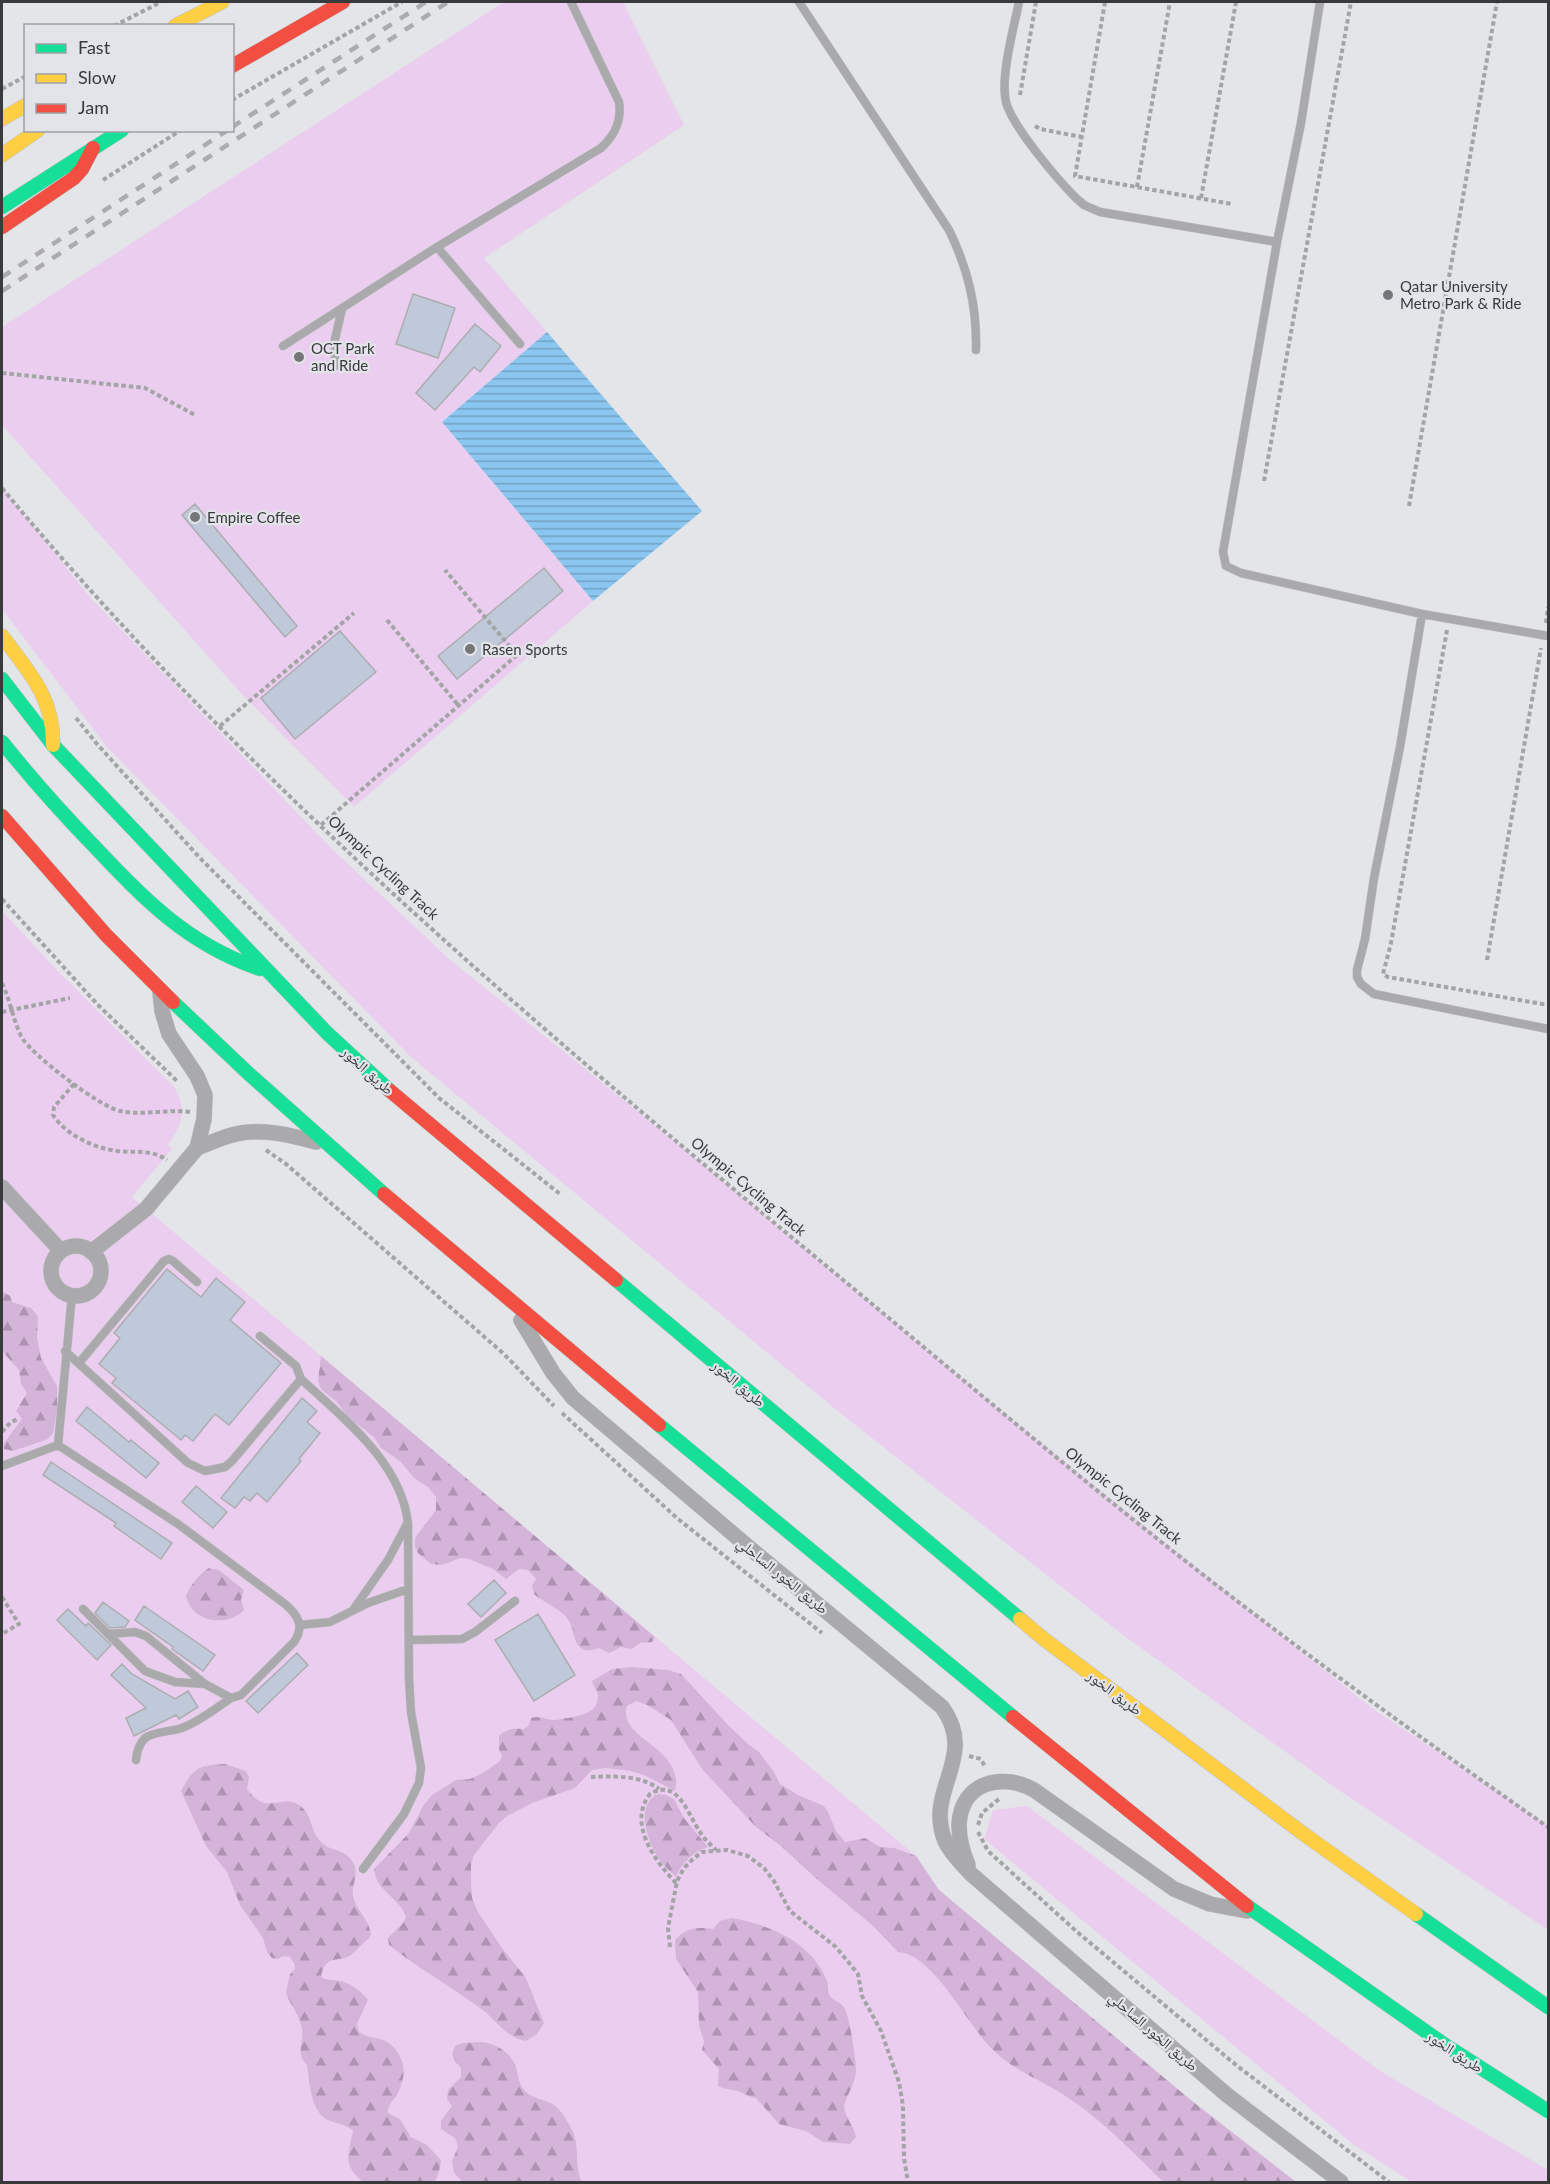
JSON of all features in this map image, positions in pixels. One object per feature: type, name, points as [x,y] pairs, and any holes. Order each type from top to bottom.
[{"type":"main road","points":[[179,24],[222,2]]},
{"type":"main road","points":[[234,65],[343,2]]},
{"type":"main road","points":[[2,119],[24,106]]},
{"type":"main road","points":[[2,155],[35,132]]},
{"type":"main road","points":[[2,207],[119,132]]},
{"type":"main road","points":[[2,227],[74,178],[85,164],[93,148]]},
{"type":"main road","points":[[2,636],[47,699],[54,721],[53,745]]},
{"type":"main road","name":"طريق الخور","points":[[2,680],[53,745],[268,971],[375,1078],[1045,1640],[1305,1835],[1548,2007]]},
{"type":"main road","points":[[2,742],[59,810],[147,902],[190,935],[224,955],[242,965],[268,971]]},
{"type":"main road","name":"طريق الخور","points":[[2,816],[106,935],[160,989],[329,1146],[511,1302],[943,1661],[1254,1912],[1445,2045],[1548,2111]]},
{"type":"street","points":[[160,989],[162,1011],[169,1034],[197,1076],[205,1095],[197,1116],[197,1149]]},
{"type":"street","points":[[91,1252],[146,1209],[197,1149],[234,1134],[264,1132],[289,1134],[329,1146]]},
{"type":"street","points":[[2,1187],[61,1251]]},
{"type":"street","points":[[80,1246],[91,1252],[99,1263],[97,1284],[86,1293],[72,1296],[59,1289],[52,1277],[52,1263],[61,1251],[80,1246]]},
{"type":"street","name":"طريق الخور الساحلي","points":[[511,1302],[552,1373],[573,1398],[942,1707],[956,1734],[955,1754],[942,1793],[940,1818],[942,1831],[950,1850],[971,1874],[1227,2095],[1341,2182]]},
{"type":"street","points":[[971,1874],[962,1849],[959,1826],[963,1807],[975,1791],[992,1782],[1015,1781],[1034,1790],[1174,1889],[1210,1904],[1254,1912]]},
{"type":"lane","points":[[283,346],[437,247],[601,148],[613,135],[620,119],[619,102],[571,2]]},
{"type":"lane","points":[[798,2],[949,230],[960,253],[970,284],[976,325],[976,350]]},
{"type":"lane","points":[[1019,2],[1005,79],[1006,102],[1026,136],[1068,191],[1084,205],[1100,212],[1277,242]]},
{"type":"lane","points":[[1320,2],[1301,123],[1277,242],[1223,552],[1226,566],[1233,571],[1250,576],[1422,614],[1546,635]]},
{"type":"lane","points":[[437,247],[520,344]]},
{"type":"lane","points":[[335,366],[334,339],[342,309]]},
{"type":"lane","points":[[1422,614],[1365,939],[1357,970],[1358,977],[1367,990],[1374,994],[1548,1029]]},
{"type":"lane","points":[[79,1363],[164,1260],[169,1259],[197,1282]]},
{"type":"lane","points":[[58,1445],[72,1296]]},
{"type":"lane","points":[[260,1336],[296,1366],[302,1379],[345,1420],[378,1457],[396,1483],[406,1505],[411,1712],[421,1768],[419,1783],[404,1814],[363,1869]]},
{"type":"lane","points":[[65,1352],[188,1463],[205,1471],[216,1470],[232,1461],[302,1379]]},
{"type":"lane","points":[[2,1466],[58,1445]]},
{"type":"lane","points":[[58,1445],[178,1524],[285,1604],[296,1614],[300,1625],[294,1642],[241,1695],[231,1698],[206,1716],[184,1727],[149,1736],[142,1741],[136,1760]]},
{"type":"lane","points":[[352,1611],[388,1560],[408,1522]]},
{"type":"lane","points":[[300,1625],[330,1622],[408,1589]]},
{"type":"lane","points":[[410,1640],[462,1639],[516,1601]]},
{"type":"lane","points":[[83,1609],[145,1671],[176,1682],[205,1684]]},
{"type":"lane","points":[[108,1634],[135,1632],[146,1636],[205,1684],[231,1698]]},
{"type":"path","points":[[118,24],[161,2]]},
{"type":"path","points":[[234,99],[402,2]]},
{"type":"path","points":[[1020,100],[1036,2]]},
{"type":"path","points":[[1105,2],[1075,176],[1232,204]]},
{"type":"path","points":[[1137,187],[1170,2]]},
{"type":"path","points":[[1200,198],[1236,2]]},
{"type":"path","points":[[1264,481],[1351,2]]},
{"type":"path","points":[[1409,506],[1497,2]]},
{"type":"path","points":[[2,89],[24,77]]},
{"type":"path","points":[[1030,117],[1035,126],[1040,129],[1082,137]]},
{"type":"path","points":[[2,373],[145,388],[195,415]]},
{"type":"path","name":"Olympic Cycling Track","points":[[2,488],[115,617],[220,726],[390,892],[564,1045],[711,1171],[1113,1503],[1406,1727],[1548,1827]]},
{"type":"path","points":[[321,825],[517,654],[445,570]]},
{"type":"path","points":[[1487,960],[1546,635],[1548,608]]},
{"type":"path","points":[[220,726],[354,613]]},
{"type":"path","points":[[1449,617],[1391,943],[1383,975],[1548,1005]]},
{"type":"path","points":[[387,620],[459,706]]},
{"type":"path","points":[[75,716],[97,744],[199,857],[382,1042],[439,1098],[560,1194]]},
{"type":"path","points":[[2,898],[97,1004],[182,1088]]},
{"type":"path","points":[[2,983],[21,1036],[28,1046],[103,1104],[122,1112],[161,1110],[197,1116]]},
{"type":"path","points":[[2,1012],[70,998]]},
{"type":"path","points":[[75,1084],[54,1107],[53,1115],[62,1127],[80,1138],[108,1149],[153,1153],[179,1170]]},
{"type":"path","points":[[188,1104],[197,1116]]},
{"type":"path","points":[[258,1149],[266,1150],[286,1164],[479,1333],[531,1380],[570,1423],[678,1519],[831,1640]]},
{"type":"path","points":[[2,1432],[10,1423],[19,1418]]},
{"type":"path","points":[[2,1598],[19,1624],[2,1634]]},
{"type":"path","points":[[955,1754],[981,1759],[999,1799],[982,1813],[977,1830],[988,1851],[1076,1931],[1227,2057],[1389,2182]]},
{"type":"path","points":[[591,1777],[630,1778],[668,1790],[679,1798],[700,1832],[716,1850]]},
{"type":"path","points":[[659,1789],[645,1800],[641,1811],[642,1822],[647,1843],[656,1860],[677,1883]]},
{"type":"path","points":[[670,1947],[668,1928],[677,1883],[684,1868],[697,1855],[716,1850],[741,1853],[764,1868],[774,1881],[790,1911],[836,1947],[858,1974],[862,1996],[881,2031],[899,2082],[903,2106],[904,2158],[908,2182]]},
{"type":"shaded area","points":[[504,2],[623,2],[684,125],[484,258],[547,332],[442,422],[593,601],[354,807],[239,691],[2,425],[2,327]]},
{"type":"shaded area","points":[[2,487],[89,596],[331,848],[448,958],[711,1171],[989,1401],[1373,1709],[1548,1825],[1548,1930],[1337,1789],[1123,1635],[840,1413],[411,1057],[107,747],[2,609]]},
{"type":"shaded area","points":[[2,911],[56,969],[174,1087],[178,1095],[182,1117],[168,1145],[172,1149],[132,1197],[916,1856],[939,1890],[1192,2101],[1296,2182],[2,2182]]},
{"type":"shaded area","points":[[1027,1806],[1380,2071],[1548,2170],[1548,2182],[1412,2182],[1354,2145],[984,1839],[993,1810]]},
{"type":"green space","points":[[2,1291],[10,1296],[12,1302],[31,1308],[38,1316],[37,1337],[41,1358],[57,1386],[57,1409],[53,1433],[48,1439],[12,1451],[4,1449],[4,1443],[22,1419],[16,1411],[27,1393],[21,1384],[19,1370],[2,1351]]},
{"type":"green space","points":[[321,1356],[655,1637],[652,1642],[640,1643],[632,1649],[621,1647],[609,1653],[599,1648],[583,1649],[576,1642],[571,1624],[566,1617],[534,1594],[532,1586],[536,1579],[528,1570],[519,1569],[506,1579],[493,1569],[469,1559],[461,1558],[442,1565],[431,1564],[418,1553],[415,1538],[436,1510],[436,1497],[428,1487],[414,1478],[401,1462],[381,1448],[374,1437],[347,1416],[337,1402],[321,1389],[318,1381]]},
{"type":"green space","points":[[209,1568],[219,1570],[244,1590],[241,1600],[244,1610],[237,1616],[219,1620],[210,1619],[202,1617],[189,1605],[186,1596],[188,1592],[199,1576]]},
{"type":"green space","points":[[633,1667],[668,1670],[681,1674],[728,1725],[759,1752],[780,1784],[824,1806],[836,1831],[845,1842],[865,1838],[880,1847],[894,1848],[916,1856],[939,1890],[1192,2101],[1296,2182],[1163,2182],[1091,2114],[999,2056],[924,1964],[911,1955],[898,1952],[872,1925],[756,1827],[702,1769],[671,1720],[636,1701],[627,1706],[627,1718],[640,1736],[662,1753],[670,1764],[675,1776],[675,1791],[631,1771],[606,1768],[592,1770],[575,1788],[532,1803],[507,1816],[474,1855],[471,1865],[472,1898],[478,1912],[502,1948],[526,1978],[544,2023],[537,2034],[526,2041],[514,2037],[484,2011],[389,1945],[388,1938],[406,1917],[403,1910],[379,1883],[374,1869],[409,1833],[423,1806],[432,1795],[456,1780],[470,1779],[483,1773],[500,1761],[502,1755],[499,1750],[499,1736],[513,1729],[524,1729],[529,1725],[531,1718],[556,1720],[591,1711],[598,1698],[592,1681],[612,1669]]},
{"type":"green space","points":[[225,1764],[246,1771],[249,1777],[247,1789],[261,1801],[291,1802],[302,1807],[321,1842],[329,1848],[342,1852],[354,1864],[356,1872],[353,1896],[371,1934],[351,1955],[329,1962],[323,1969],[321,1977],[344,1982],[362,1994],[368,2000],[357,2024],[359,2032],[386,2041],[399,2054],[403,2066],[403,2080],[388,2113],[400,2119],[411,2137],[427,2145],[441,2161],[438,2176],[434,2182],[363,2182],[356,2176],[349,2164],[353,2130],[323,2117],[315,2105],[307,2065],[301,2057],[301,2024],[286,1993],[290,1974],[295,1969],[294,1963],[290,1957],[272,1958],[267,1952],[263,1938],[240,1905],[227,1872],[206,1846],[181,1791],[189,1777],[198,1769],[209,1765]]},
{"type":"green space","points":[[658,1794],[674,1799],[684,1818],[708,1847],[689,1858],[676,1877],[659,1859],[645,1825],[646,1807]]},
{"type":"green space","points":[[732,1918],[761,1925],[800,1946],[820,1967],[827,1981],[830,1996],[846,2011],[856,2068],[855,2079],[844,2107],[856,2137],[850,2144],[823,2142],[806,2131],[779,2124],[756,2098],[718,2086],[719,2069],[702,2050],[704,2041],[699,2026],[698,1992],[676,1959],[675,1940],[688,1930],[713,1929],[720,1921]]},
{"type":"green space","points":[[482,2042],[497,2046],[506,2052],[515,2065],[522,2088],[532,2096],[554,2105],[562,2114],[575,2138],[578,2170],[582,2182],[463,2182],[454,2173],[452,2162],[458,2146],[455,2138],[441,2129],[441,2121],[452,2106],[447,2099],[448,2090],[461,2077],[461,2068],[452,2054],[455,2046]]},
{"type":"water","points":[[547,332],[702,511],[593,601],[442,422]]},
{"type":"building","points":[[413,294],[455,308],[438,358],[396,344]]},
{"type":"building","points":[[475,324],[501,346],[480,372],[474,367],[435,410],[416,393]]},
{"type":"building","points":[[195,504],[297,626],[285,637],[182,515]]},
{"type":"building","points":[[544,568],[563,591],[457,679],[438,656]]},
{"type":"building","points":[[340,631],[376,672],[295,739],[261,698]]},
{"type":"building","points":[[167,1269],[201,1297],[216,1278],[245,1302],[230,1320],[281,1363],[229,1425],[215,1414],[193,1441],[185,1435],[181,1440],[112,1383],[116,1378],[99,1364],[120,1338],[114,1333]]},
{"type":"building","points":[[302,1398],[317,1411],[307,1422],[320,1433],[299,1459],[301,1461],[267,1502],[257,1493],[250,1501],[244,1497],[235,1508],[221,1498]]},
{"type":"building","points":[[87,1407],[129,1442],[131,1440],[159,1463],[146,1478],[76,1421]]},
{"type":"building","points":[[51,1462],[172,1543],[161,1559],[114,1526],[116,1523],[43,1475]]},
{"type":"building","points":[[196,1486],[227,1512],[213,1528],[182,1502]]},
{"type":"building","points":[[494,1580],[506,1593],[481,1617],[468,1604]]},
{"type":"building","points":[[103,1602],[129,1621],[125,1627],[110,1628],[95,1613]]},
{"type":"building","points":[[144,1606],[215,1655],[203,1671],[135,1620]]},
{"type":"building","points":[[68,1609],[86,1626],[88,1623],[111,1645],[97,1660],[57,1620]]},
{"type":"building","points":[[538,1614],[575,1675],[534,1701],[495,1640]]},
{"type":"building","points":[[297,1653],[308,1665],[258,1713],[246,1701]]},
{"type":"building","points":[[122,1664],[132,1674],[175,1699],[188,1691],[198,1707],[179,1719],[176,1715],[134,1736],[126,1718],[146,1708],[111,1675]]},
{"type":"railway","points":[[234,126],[426,2]]},
{"type":"railway","points":[[2,291],[448,2]]},
{"type":"railway","points":[[2,277],[225,132]]},
{"type":"traffic: fast","points":[[2,207],[119,132]]},
{"type":"traffic: fast","points":[[2,679],[53,745],[327,1033],[389,1090]]},
{"type":"traffic: fast","points":[[2,742],[69,820],[149,902],[210,947],[260,969]]},
{"type":"traffic: fast","points":[[173,1002],[248,1073],[384,1194]]},
{"type":"traffic: fast","points":[[616,1280],[1020,1619]]},
{"type":"traffic: fast","points":[[659,1425],[1013,1717]]},
{"type":"traffic: fast","points":[[1247,1906],[1445,2045],[1548,2111]]},
{"type":"traffic: fast","points":[[1416,1914],[1548,2007]]},
{"type":"traffic: slow","points":[[179,24],[222,2]]},
{"type":"traffic: slow","points":[[2,119],[24,106]]},
{"type":"traffic: slow","points":[[2,155],[35,132]]},
{"type":"traffic: slow","points":[[2,636],[38,686],[49,713],[53,745]]},
{"type":"traffic: slow","points":[[1020,1619],[1305,1835],[1416,1914]]},
{"type":"traffic: jam","points":[[234,65],[343,2]]},
{"type":"traffic: jam","points":[[2,227],[74,178],[82,169],[93,148]]},
{"type":"traffic: jam","points":[[2,816],[106,935],[173,1002]]},
{"type":"traffic: jam","points":[[389,1090],[616,1280]]},
{"type":"traffic: jam","points":[[384,1194],[659,1425]]},
{"type":"traffic: jam","points":[[1013,1717],[1247,1906]]},
{"type":"place","name":"Qatar University Metro Park & Ride","points":[[1388,295]]},
{"type":"place","name":"OCT Park and Ride","points":[[299,357]]},
{"type":"place","name":"Empire Coffee","points":[[195,517]]},
{"type":"place","name":"Rasen Sports","points":[[470,649]]}]
